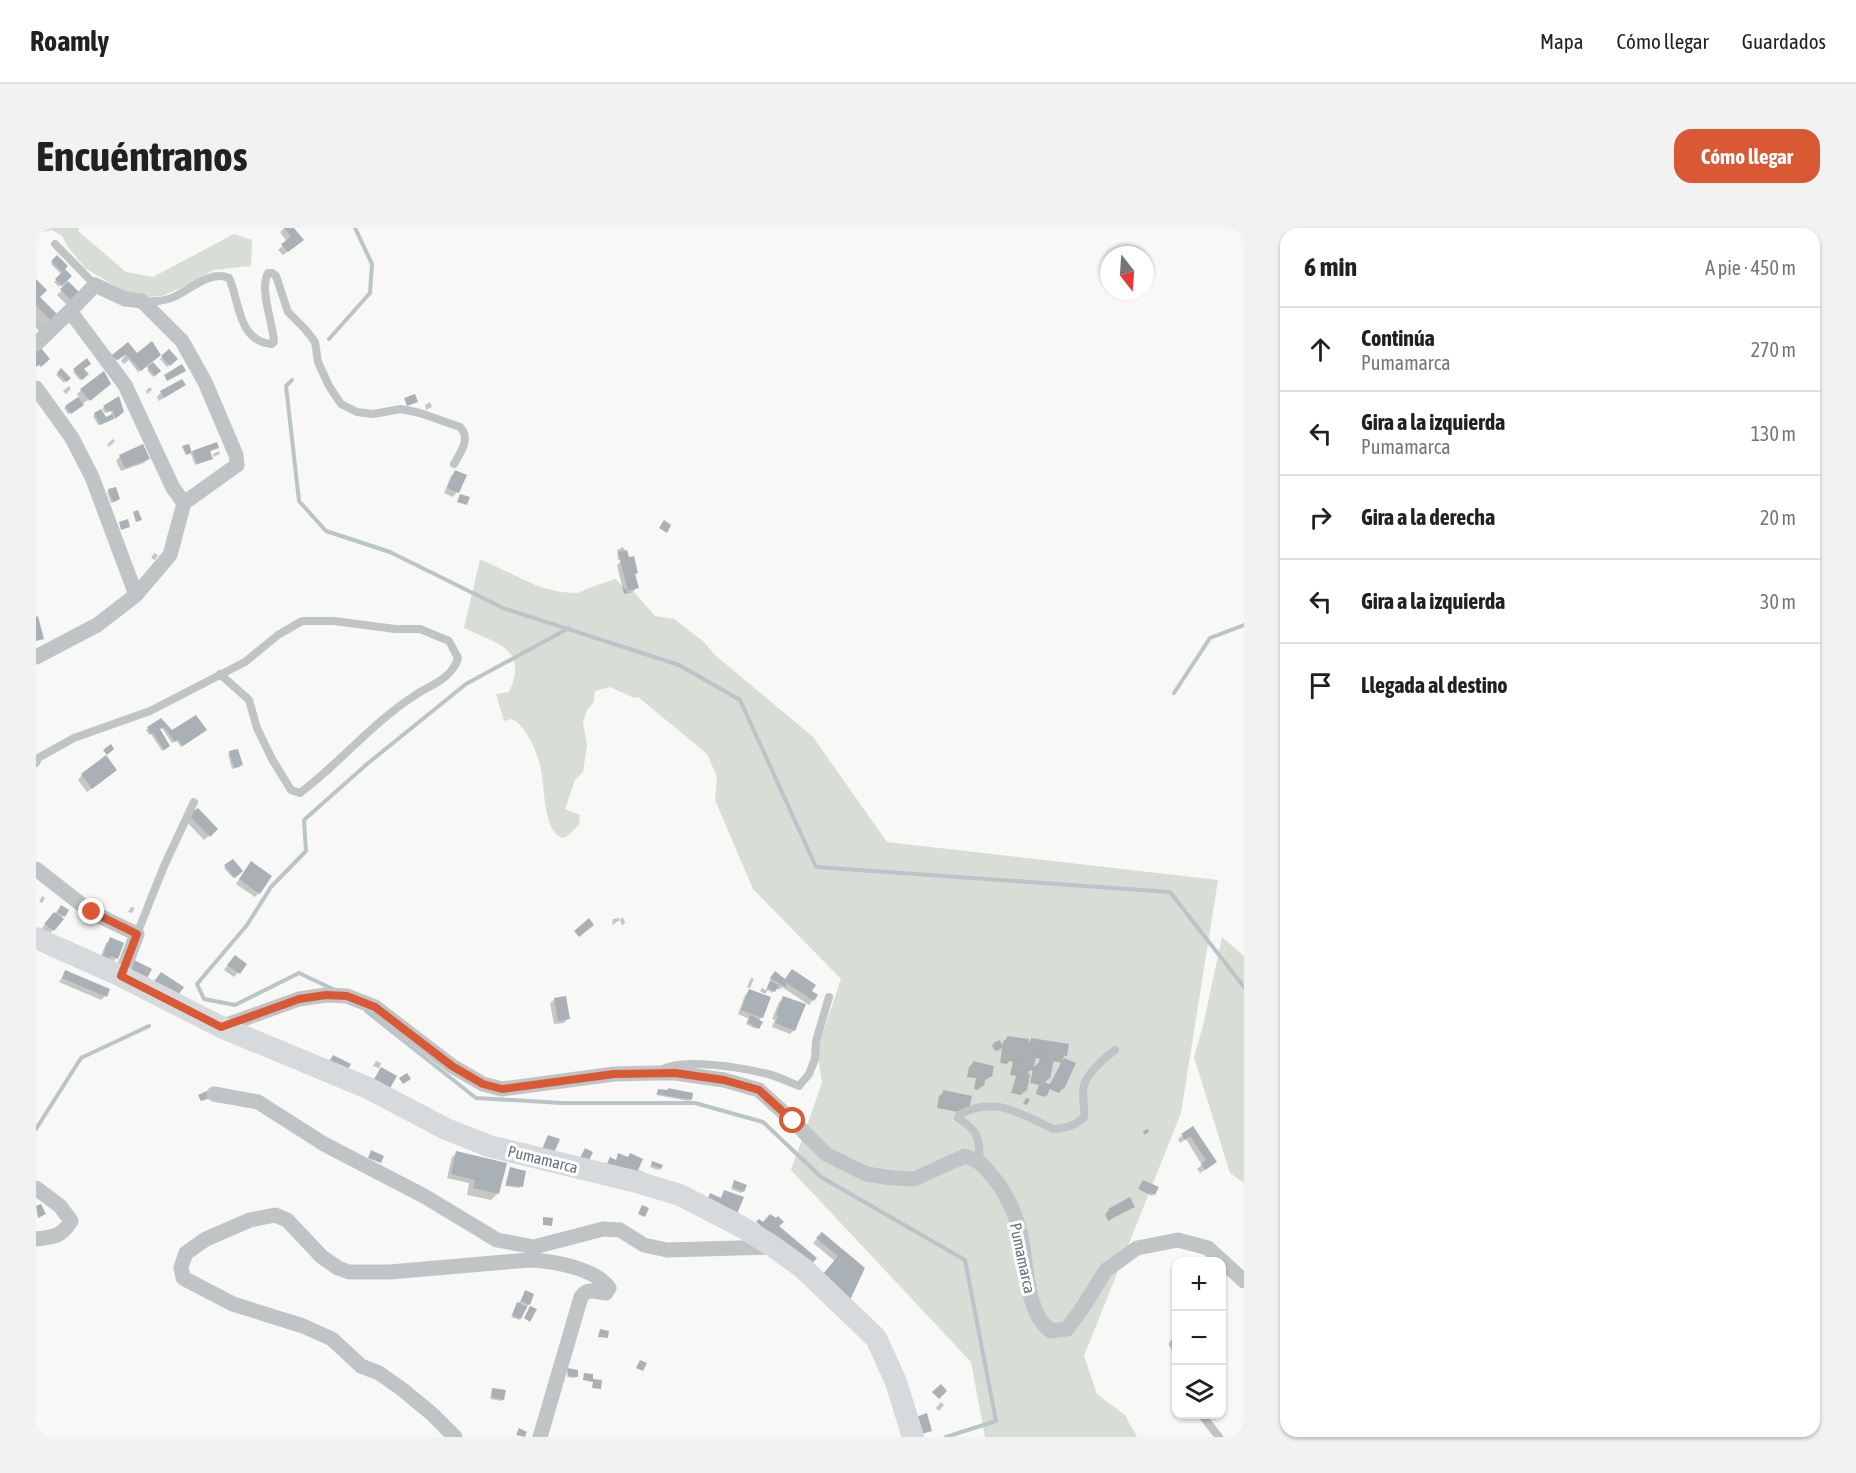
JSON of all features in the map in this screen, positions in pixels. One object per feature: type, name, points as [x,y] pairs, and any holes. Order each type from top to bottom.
[{"type":"main road","name":"Pumamarca","points":[[36,938],[121,976],[221,1027],[368,1088],[446,1129],[489,1146],[637,1182],[680,1195],[740,1226],[804,1269],[876,1338],[896,1382],[913,1437]]},
{"type":"street","points":[[36,344],[42,328],[70,311],[94,285],[125,299],[142,301],[182,341],[205,382],[236,455],[237,465],[184,503],[171,555],[136,595],[97,625],[36,657]]},
{"type":"street","points":[[70,311],[125,385],[173,488],[184,503]]},
{"type":"street","points":[[36,388],[72,438],[92,477],[136,595]]},
{"type":"street","points":[[36,868],[92,912],[137,934],[121,976]]},
{"type":"street","points":[[221,1027],[299,999],[326,995],[347,996],[375,1007],[452,1066],[483,1084],[502,1089],[614,1074],[675,1073],[724,1080],[759,1090],[826,1154],[867,1174],[892,1179],[914,1179],[965,1155],[980,1161]]},
{"type":"street","points":[[214,1094],[258,1102],[324,1144],[424,1196],[497,1240],[593,1274],[609,1288],[606,1293],[591,1290],[585,1292],[581,1297],[540,1437]]},
{"type":"street","name":"Pumamarca","points":[[980,1161],[1005,1191],[1020,1234],[1034,1311],[1043,1326],[1051,1332],[1067,1329],[1106,1270],[1137,1248],[1178,1240],[1208,1248],[1244,1281]]},
{"type":"street","points":[[36,1188],[60,1206],[71,1221],[63,1232],[52,1237],[36,1239]]},
{"type":"street","points":[[455,1437],[411,1396],[379,1373],[361,1366],[332,1339],[303,1326],[233,1304],[183,1278],[181,1267],[186,1253],[206,1239],[250,1220],[275,1215],[287,1220],[322,1257],[338,1268],[349,1272],[390,1272],[532,1253],[603,1228],[620,1230],[644,1245],[667,1250],[774,1247]]},
{"type":"lane","points":[[55,244],[94,285]]},
{"type":"lane","points":[[142,301],[165,300],[208,279],[222,275],[229,278],[232,284],[242,321],[249,333],[267,344],[272,344],[274,336],[268,308],[266,278],[268,273],[272,273],[276,276],[288,312],[315,342],[318,362],[329,386],[341,404],[357,412],[373,414],[401,409],[420,412],[460,427],[465,432],[466,438],[454,464]]},
{"type":"lane","points":[[36,763],[38,758],[74,738],[150,711],[220,674],[245,662],[278,635],[302,621],[334,621],[395,629],[420,629],[449,641],[458,658],[455,669],[385,717],[300,793],[291,790],[272,759],[257,728],[249,700],[220,674]]},
{"type":"lane","points":[[137,934],[160,876],[194,802]]},
{"type":"lane","points":[[654,1073],[668,1065],[699,1064],[771,1075],[799,1086],[809,1074],[815,1059],[816,1041],[829,997]]},
{"type":"lane","points":[[980,1161],[979,1140],[974,1129],[960,1120],[959,1115],[987,1106],[1018,1111],[1053,1129],[1078,1123],[1084,1117],[1085,1101],[1082,1090],[1087,1079],[1102,1059],[1115,1050]]},
{"type":"lane","points":[[1205,1419],[1219,1437]]},
{"type":"shaded area","points":[[36,228],[79,228],[78,231],[126,272],[153,277],[234,234],[252,240],[251,266],[213,270],[192,283],[162,296],[144,297],[125,292],[85,268],[62,236],[52,230],[38,233]]},
{"type":"shaded area","points":[[480,559],[537,586],[560,592],[577,593],[616,579],[628,592],[634,592],[655,616],[674,619],[704,642],[715,655],[813,737],[887,842],[1218,880],[1181,1113],[1084,1356],[1097,1394],[1125,1415],[1137,1437],[985,1437],[971,1362],[791,1170],[822,1083],[817,1050],[841,979],[753,889],[715,800],[717,777],[707,754],[638,697],[634,698],[610,687],[595,691],[594,702],[587,710],[583,722],[587,745],[583,772],[575,780],[565,809],[580,815],[579,825],[566,837],[562,838],[556,834],[548,818],[541,770],[534,749],[527,734],[517,723],[512,719],[504,721],[496,694],[509,692],[515,666],[512,657],[498,644],[464,628]]},
{"type":"shaded area","points":[[1222,937],[1244,956],[1244,1183],[1230,1173],[1194,1057]]},
{"type":"building","points":[[284,228],[294,228],[304,240],[288,252],[281,244],[291,237]]},
{"type":"building","points":[[57,255],[68,266],[65,269],[72,276],[62,286],[55,279],[62,272],[51,261]]},
{"type":"building","points":[[36,279],[47,290],[40,297],[60,317],[53,323],[36,305]]},
{"type":"building","points":[[68,281],[80,293],[72,301],[60,289]]},
{"type":"building","points":[[152,341],[161,355],[141,371],[126,354],[118,360],[114,357],[110,361],[109,351],[112,355],[128,342],[137,353]]},
{"type":"building","points":[[40,347],[50,359],[41,367],[39,365],[36,367],[36,350]]},
{"type":"building","points":[[169,349],[178,359],[170,366],[161,356]]},
{"type":"building","points":[[87,358],[91,364],[84,369],[89,374],[82,380],[73,369]]},
{"type":"building","points":[[153,362],[161,371],[155,376],[147,367]]},
{"type":"building","points":[[182,364],[186,371],[167,381],[164,375]]},
{"type":"building","points":[[61,368],[71,378],[67,382],[57,373]]},
{"type":"building","points":[[104,371],[111,384],[90,401],[80,389]]},
{"type":"building","points":[[182,379],[186,385],[164,398],[160,391]]},
{"type":"building","points":[[415,394],[418,402],[407,406],[404,398]]},
{"type":"building","points":[[119,396],[124,412],[115,419],[113,410],[107,412],[103,406]]},
{"type":"building","points":[[78,397],[84,405],[71,414],[65,406]]},
{"type":"building","points":[[101,409],[106,417],[112,414],[114,419],[100,425],[94,413]]},
{"type":"building","points":[[217,442],[219,448],[210,451],[213,459],[197,464],[192,451]]},
{"type":"building","points":[[143,444],[150,459],[125,468],[119,455]]},
{"type":"building","points":[[189,444],[192,453],[186,455],[182,446]]},
{"type":"building","points":[[455,470],[467,475],[459,493],[447,488]]},
{"type":"building","points":[[116,487],[120,499],[113,502],[108,489]]},
{"type":"building","points":[[460,494],[470,497],[467,505],[457,502]]},
{"type":"building","points":[[138,510],[142,520],[136,522],[133,512]]},
{"type":"building","points":[[128,519],[130,527],[121,530],[119,522]]},
{"type":"building","points":[[664,520],[671,525],[667,533],[659,528]]},
{"type":"building","points":[[627,550],[629,557],[634,556],[639,588],[628,591],[618,552]]},
{"type":"building","points":[[38,616],[44,639],[36,641],[36,617]]},
{"type":"building","points":[[196,715],[207,730],[183,746],[178,740],[175,742],[164,727],[160,729],[170,746],[164,750],[147,727],[161,718],[172,730]]},
{"type":"building","points":[[111,744],[114,749],[107,755],[103,750]]},
{"type":"building","points":[[238,749],[243,765],[234,768],[229,751]]},
{"type":"building","points":[[106,755],[117,770],[92,789],[81,774]]},
{"type":"building","points":[[198,808],[218,829],[210,837],[189,815]]},
{"type":"building","points":[[233,859],[243,871],[235,878],[224,865]]},
{"type":"building","points":[[251,861],[272,876],[260,894],[239,879]]},
{"type":"building","points":[[61,905],[69,910],[65,917],[57,912]]},
{"type":"building","points":[[54,912],[64,919],[54,931],[44,924]]},
{"type":"building","points":[[589,918],[594,925],[579,937],[574,931]]},
{"type":"building","points":[[110,937],[124,943],[118,959],[111,956],[109,960],[102,958]]},
{"type":"building","points":[[235,955],[247,964],[240,974],[227,965]]},
{"type":"building","points":[[132,959],[152,969],[145,982],[125,971]]},
{"type":"building","points":[[792,969],[816,985],[812,991],[818,995],[814,1001],[787,983],[785,987],[770,978],[775,971],[785,979]]},
{"type":"building","points":[[65,970],[110,989],[107,997],[62,978]]},
{"type":"building","points":[[161,972],[184,987],[176,998],[153,983]]},
{"type":"building","points":[[770,981],[779,985],[775,992],[767,988]]},
{"type":"building","points":[[749,989],[771,997],[763,1018],[741,1010]]},
{"type":"building","points":[[566,996],[570,1019],[558,1021],[554,998]]},
{"type":"building","points":[[783,996],[806,1004],[795,1031],[775,1023]]},
{"type":"building","points":[[751,1015],[763,1022],[759,1029],[747,1022]]},
{"type":"building","points":[[1007,1036],[1029,1039],[1028,1048],[1018,1047],[1016,1058],[1013,1057],[1012,1060],[1003,1059]]},
{"type":"building","points":[[1031,1038],[1069,1044],[1067,1056],[1055,1054],[1050,1079],[1036,1077],[1040,1060],[1044,1061],[1046,1052],[1037,1051],[1033,1071],[1016,1068],[1020,1050],[1029,1052]]},
{"type":"building","points":[[1000,1040],[1003,1047],[997,1051],[993,1043]]},
{"type":"building","points":[[333,1055],[351,1064],[347,1071],[329,1062]]},
{"type":"building","points":[[1064,1058],[1076,1063],[1064,1089],[1051,1084]]},
{"type":"building","points":[[973,1061],[994,1066],[992,1077],[986,1076],[984,1086],[978,1085],[980,1074],[971,1073]]},
{"type":"building","points":[[381,1067],[397,1076],[389,1090],[373,1081]]},
{"type":"building","points":[[1018,1072],[1030,1074],[1027,1091],[1014,1089]]},
{"type":"building","points":[[407,1073],[411,1079],[403,1084],[399,1078]]},
{"type":"building","points":[[1041,1080],[1051,1085],[1047,1096],[1036,1092]]},
{"type":"building","points":[[668,1088],[693,1093],[692,1100],[657,1094],[658,1089],[668,1090]]},
{"type":"building","points":[[943,1090],[972,1096],[969,1109],[941,1105]]},
{"type":"building","points":[[207,1091],[210,1098],[201,1101],[198,1095]]},
{"type":"building","points":[[1193,1126],[1217,1162],[1205,1170],[1201,1164],[1206,1160],[1190,1136],[1185,1140],[1181,1134]]},
{"type":"building","points":[[548,1135],[560,1139],[554,1153],[542,1149]]},
{"type":"building","points":[[585,1148],[593,1152],[588,1162],[580,1158]]},
{"type":"building","points":[[371,1150],[384,1156],[381,1163],[368,1158]]},
{"type":"building","points":[[456,1151],[507,1163],[499,1194],[473,1188],[475,1180],[451,1174]]},
{"type":"building","points":[[618,1153],[628,1157],[630,1153],[643,1159],[638,1170],[649,1175],[606,1166],[610,1157],[616,1160]]},
{"type":"building","points":[[652,1161],[663,1165],[661,1169],[651,1165]]},
{"type":"building","points":[[510,1167],[526,1171],[523,1187],[506,1185]]},
{"type":"building","points":[[734,1180],[747,1185],[744,1192],[732,1187]]},
{"type":"building","points":[[1143,1180],[1159,1187],[1155,1195],[1139,1187]]},
{"type":"building","points":[[724,1190],[744,1197],[737,1214],[706,1202],[710,1193],[721,1198]]},
{"type":"building","points":[[1130,1197],[1135,1207],[1113,1218],[1108,1209]]},
{"type":"building","points":[[41,1204],[46,1214],[38,1218],[36,1206]]},
{"type":"building","points":[[642,1205],[649,1208],[645,1217],[638,1214]]},
{"type":"building","points":[[770,1214],[776,1218],[778,1216],[784,1222],[779,1226],[817,1258],[810,1266],[756,1222],[759,1219],[763,1222]]},
{"type":"building","points":[[543,1217],[553,1218],[552,1226],[543,1225]]},
{"type":"building","points":[[822,1232],[865,1268],[849,1302],[818,1280],[838,1256],[816,1238]]},
{"type":"building","points":[[525,1290],[534,1294],[530,1305],[521,1301]]},
{"type":"building","points":[[517,1302],[527,1307],[521,1319],[512,1315]]},
{"type":"building","points":[[530,1306],[537,1309],[530,1322],[524,1318]]},
{"type":"building","points":[[600,1329],[609,1331],[608,1338],[598,1337]]},
{"type":"building","points":[[640,1360],[647,1363],[643,1371],[636,1368]]},
{"type":"building","points":[[567,1368],[578,1370],[578,1377],[568,1376]]},
{"type":"building","points":[[584,1373],[593,1374],[593,1379],[602,1380],[601,1389],[592,1388],[593,1382],[583,1380]]},
{"type":"building","points":[[941,1384],[947,1391],[939,1399],[932,1392]]},
{"type":"building","points":[[492,1388],[506,1390],[504,1400],[491,1397]]},
{"type":"building","points":[[927,1413],[932,1431],[921,1434],[916,1417]]},
{"type":"building","points":[[519,1428],[527,1432],[525,1437],[516,1435]]},
{"type":"waterway","points":[[329,339],[370,293],[372,264],[355,228]]},
{"type":"waterway","points":[[292,380],[286,386],[299,501],[326,531],[390,552],[503,608],[679,665],[740,700],[816,867],[1170,892],[1244,987]]},
{"type":"waterway","points":[[1174,693],[1210,638],[1244,625]]},
{"type":"waterway","points":[[335,990],[299,973],[235,1005],[204,999],[197,984],[247,925],[271,887],[306,851],[304,820],[367,764],[466,684],[569,628]]},
{"type":"waterway","points":[[366,1011],[476,1098],[562,1103],[695,1103],[763,1122],[821,1177],[965,1260],[996,1421],[946,1437]]},
{"type":"waterway","points":[[36,1129],[81,1058],[149,1026]]},
{"type":"route","points":[[92,912],[137,934],[121,976],[221,1027],[299,999],[326,995],[347,996],[375,1007],[452,1066],[483,1084],[502,1089],[614,1074],[675,1073],[724,1080],[759,1090],[793,1121]]}]
